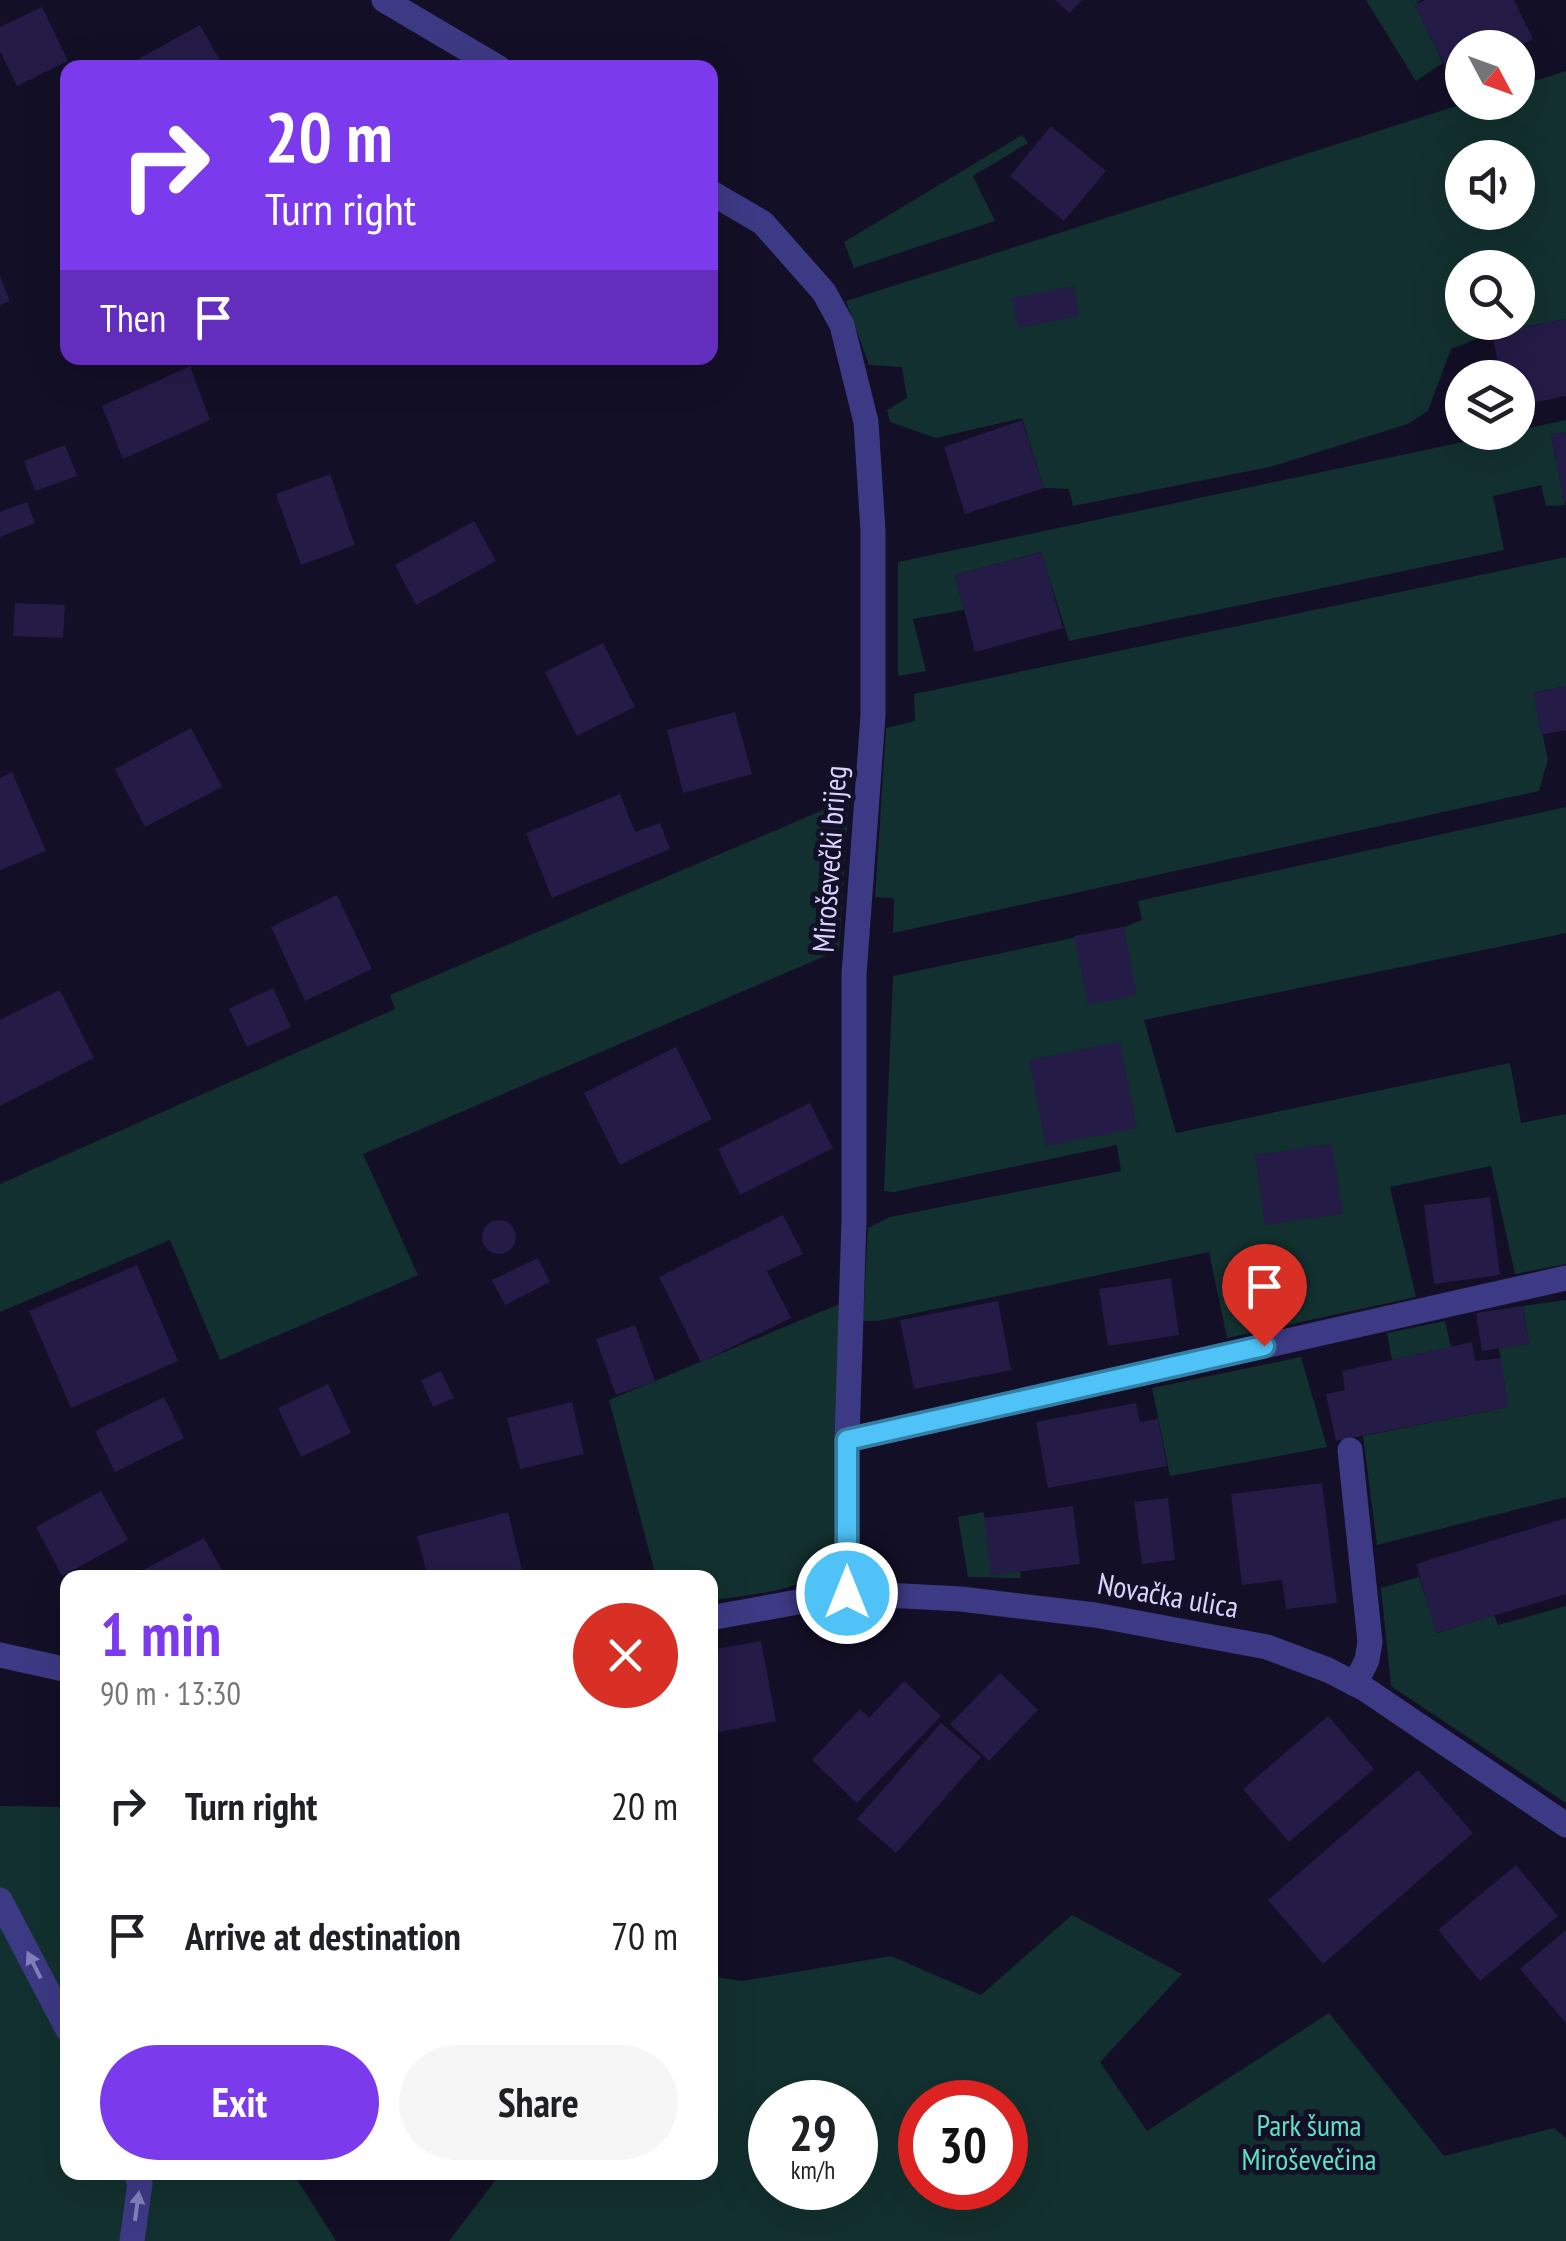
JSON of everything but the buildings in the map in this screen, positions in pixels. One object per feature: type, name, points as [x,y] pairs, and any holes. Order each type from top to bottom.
[{"type":"street","points":[[384,0],[485,60]]},
{"type":"street","name":"Miroševečki brijeg","points":[[718,197],[762,223],[824,292],[842,325],[866,422],[873,531],[874,716],[854,975],[847,1593]]},
{"type":"street","points":[[847,1440],[1566,1278]]},
{"type":"street","points":[[1350,1450],[1370,1642],[1367,1660],[1355,1684]]},
{"type":"street","name":"Novačka ulica","points":[[718,1617],[847,1593],[960,1599],[1148,1624],[1267,1647],[1355,1684],[1566,1826]]},
{"type":"street","points":[[0,1656],[60,1668]]},
{"type":"street","points":[[0,1900],[60,2015]]},
{"type":"street","points":[[132,2241],[139,2180]]},
{"type":"green space","points":[[1366,0],[1420,0],[1415,6],[1443,63],[1416,81]]},
{"type":"green space","points":[[1566,71],[1566,319],[1535,325],[1535,250],[1445,250],[1445,340],[1474,340],[1451,349],[1428,411],[1408,424],[1270,467],[1073,506],[1069,489],[1044,488],[1022,418],[936,438],[890,422],[887,410],[907,398],[902,367],[869,365],[846,301],[1445,110],[1445,120],[1535,120],[1535,81]]},
{"type":"green space","points":[[1022,135],[1028,143],[973,176],[995,221],[854,268],[844,242]]},
{"type":"green space","points":[[1566,420],[1566,432],[1551,435],[1565,505],[1546,506],[1541,485],[1493,496],[1504,550],[1069,641],[1041,552],[955,575],[964,610],[913,619],[926,671],[898,676],[898,562],[1445,446],[1445,450],[1535,450],[1535,427]]},
{"type":"green space","points":[[1566,557],[1566,686],[1533,693],[1548,759],[1539,791],[893,933],[894,898],[875,897],[886,728],[915,721],[914,694]]},
{"type":"green space","points":[[849,799],[839,950],[363,1154],[418,1275],[220,1360],[170,1240],[0,1312],[0,1184],[395,1009],[390,995]]},
{"type":"green space","points":[[1566,807],[1566,933],[1144,1020],[1176,1133],[1510,1063],[1521,1123],[1566,1114],[1566,1264],[1515,1274],[1491,1166],[1390,1187],[1416,1297],[1227,1338],[1209,1252],[863,1321],[868,1228],[890,1217],[1121,1171],[1117,1145],[884,1191],[893,976],[1124,927],[1142,920],[1138,901]]},
{"type":"green space","points":[[1566,1300],[1566,1497],[1377,1545],[1363,1436],[1508,1407],[1499,1348],[1529,1344],[1523,1306]]},
{"type":"green space","points":[[842,1303],[838,1552],[827,1566],[798,1584],[718,1600],[718,1570],[654,1570],[609,1400]]},
{"type":"green space","points":[[1445,1321],[1451,1347],[1392,1360],[1387,1333]]},
{"type":"green space","points":[[1301,1357],[1327,1447],[1170,1476],[1152,1388]]},
{"type":"green space","points":[[983,1512],[991,1537],[1017,1552],[1021,1578],[968,1577],[958,1517]]},
{"type":"green space","points":[[1419,1577],[1437,1633],[1494,1615],[1498,1625],[1566,1606],[1566,1803],[1391,1686],[1381,1588]]},
{"type":"green space","points":[[0,1806],[60,1807],[60,2180],[297,2180],[336,2241],[0,2241]]},
{"type":"green space","name":"Park šuma Miroševečina","points":[[1072,1915],[1182,1974],[1100,2062],[1147,2131],[1329,2013],[1444,2156],[1554,2128],[1566,2138],[1566,2241],[449,2241],[496,2180],[718,2180],[718,1977],[742,1981],[891,1956],[981,1995]]},
{"type":"route","points":[[847,1593],[847,1440],[1264,1346]]}]
